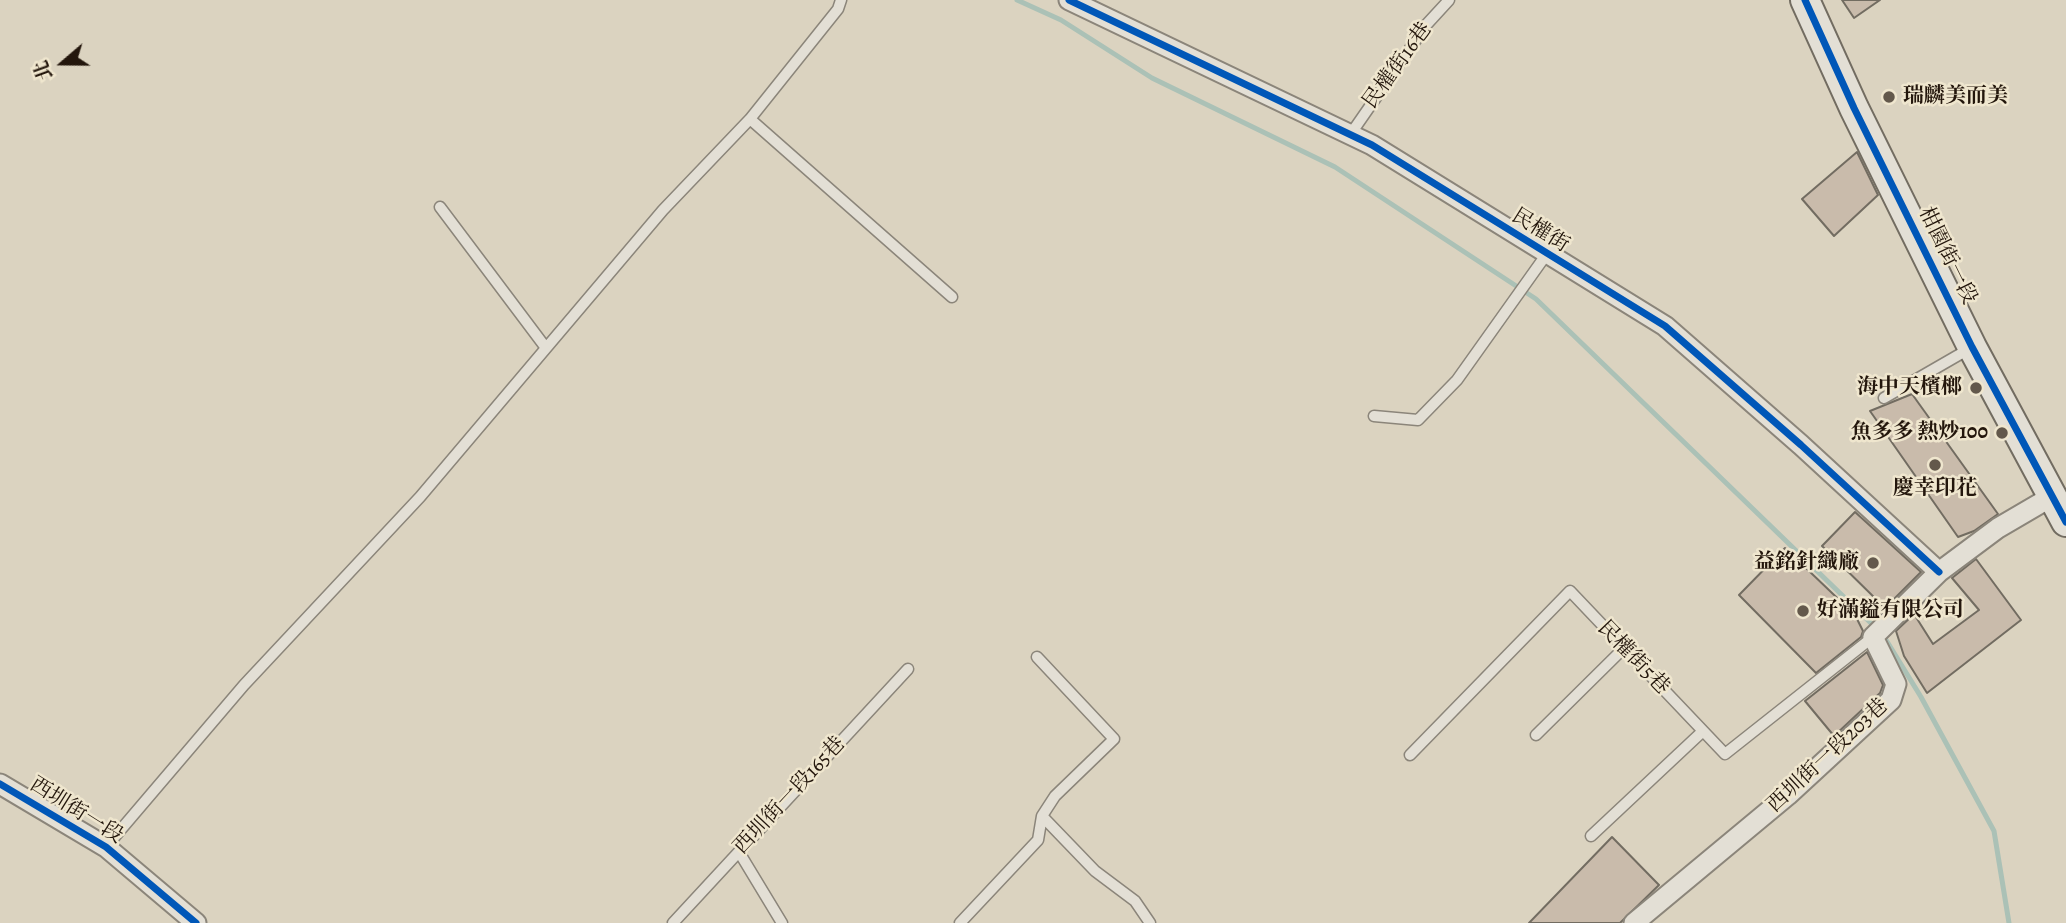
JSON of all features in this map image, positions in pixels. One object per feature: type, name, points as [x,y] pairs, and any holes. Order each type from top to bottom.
[{"type":"street","name":"民權街","points":[[1069,0],[1372,145],[1665,326],[1801,445],[1939,572]]},
{"type":"street","name":"柑園街一段","points":[[1805,0],[1854,108],[1972,347],[2055,493],[2066,522]]},
{"type":"street","points":[[1873,636],[1939,572],[1998,528],[2055,493]]},
{"type":"street","name":"西圳街一段203巷","points":[[1634,923],[1788,795],[1891,700],[1896,684],[1873,636]]},
{"type":"street","name":"西圳街一段","points":[[0,784],[106,847],[197,923]]},
{"type":"lane","points":[[106,847],[244,685],[420,497],[663,210],[750,119],[838,9],[841,0]]},
{"type":"lane","name":"民權街16巷","points":[[1350,135],[1427,24],[1449,0]]},
{"type":"lane","points":[[750,119],[952,297]]},
{"type":"lane","points":[[440,207],[546,348]]},
{"type":"lane","points":[[1374,416],[1418,420],[1457,380],[1546,254]]},
{"type":"lane","points":[[1884,398],[1972,347]]},
{"type":"lane","name":"民權街5巷","points":[[1410,755],[1570,591],[1725,754],[1873,636]]},
{"type":"lane","points":[[1536,735],[1624,648]]},
{"type":"lane","points":[[960,923],[1038,840],[1042,816],[1055,796],[1114,739],[1037,657]]},
{"type":"lane","name":"西圳街一段165巷","points":[[673,923],[908,669]]},
{"type":"lane","points":[[1591,836],[1703,731]]},
{"type":"lane","points":[[1042,816],[1094,871],[1135,901],[1150,923]]},
{"type":"lane","points":[[739,852],[782,923]]},
{"type":"building","points":[[1842,0],[1880,0],[1854,18]]},
{"type":"building","points":[[1857,152],[1878,195],[1834,236],[1802,199]]},
{"type":"building","name":"慶幸印花","points":[[1912,394],[1998,514],[1974,531],[1958,537],[1870,411]]},
{"type":"building","name":"益銘針織廠","points":[[1855,512],[1921,572],[1885,608],[1822,546]]},
{"type":"building","name":"好滿鎰有限公司","points":[[1785,548],[1855,615],[1863,631],[1861,637],[1816,673],[1739,595]]},
{"type":"building","points":[[1976,559],[2021,620],[1927,693],[1904,656],[1896,631],[1914,614],[1933,644],[1979,610],[1952,578]]},
{"type":"building","points":[[1867,652],[1883,685],[1880,693],[1834,736],[1805,701]]},
{"type":"building","points":[[1612,837],[1659,885],[1620,923],[1529,923]]},
{"type":"waterway","points":[[1017,0],[1061,20],[1152,78],[1335,167],[1536,299],[1876,628]]},
{"type":"waterway","points":[[1883,635],[1921,697],[1994,831],[2009,923]]},
{"type":"cycle path","points":[[1069,0],[1372,145],[1665,326],[1801,445],[1939,572]]},
{"type":"cycle path","points":[[1805,0],[1854,108],[1972,347],[2066,522]]},
{"type":"cycle path","points":[[0,784],[106,847],[196,923]]},
{"type":"place","name":"瑞麟美而美","points":[[1889,97]]},
{"type":"place","name":"海中天檳榔","points":[[1976,388]]},
{"type":"place","name":"魚多多 熱炒100","points":[[2002,433]]},
{"type":"place","name":"慶幸印花","points":[[1935,465]]},
{"type":"place","name":"益銘針織廠","points":[[1873,563]]},
{"type":"place","name":"好滿鎰有限公司","points":[[1803,611]]}]
